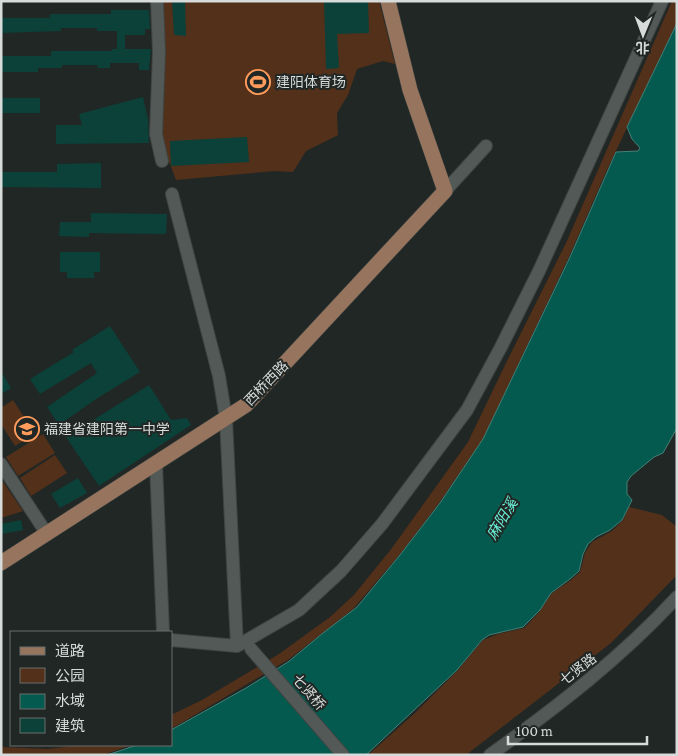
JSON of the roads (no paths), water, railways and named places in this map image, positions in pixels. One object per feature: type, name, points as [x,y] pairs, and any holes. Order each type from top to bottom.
[{"type":"main road","points":[[388,1],[410,90],[445,191]]},
{"type":"main road","name":"西桥西路","points":[[1,563],[246,405],[445,191]]},
{"type":"street","points":[[158,1],[159,52],[156,134],[162,161]]},
{"type":"street","points":[[172,640],[237,646],[299,610],[341,570],[382,524],[467,410],[501,347],[539,271],[662,1]]},
{"type":"street","points":[[445,191],[486,146]]},
{"type":"street","points":[[172,194],[219,376],[226,419],[237,646]]},
{"type":"street","points":[[1,464],[46,534]]},
{"type":"street","points":[[156,464],[163,631]]},
{"type":"street","name":"七贤路","points":[[490,755],[607,665],[642,634],[677,597]]},
{"type":"street","name":"七贤桥","points":[[251,649],[343,755]]},
{"type":"water","name":"麻阳溪","points":[[677,23],[677,428],[663,453],[654,457],[631,476],[627,482],[627,494],[632,500],[622,520],[588,544],[583,554],[579,571],[551,593],[540,610],[523,627],[489,635],[482,640],[457,670],[366,755],[107,755],[134,746],[172,746],[172,729],[288,662],[357,607],[440,503],[483,439],[570,257],[616,152],[638,151],[640,148],[632,139],[627,127]]},
{"type":"place","name":"建阳体育场","points":[[258,82]]},
{"type":"place","name":"福建省建阳第一中学","points":[[27,429]]}]
